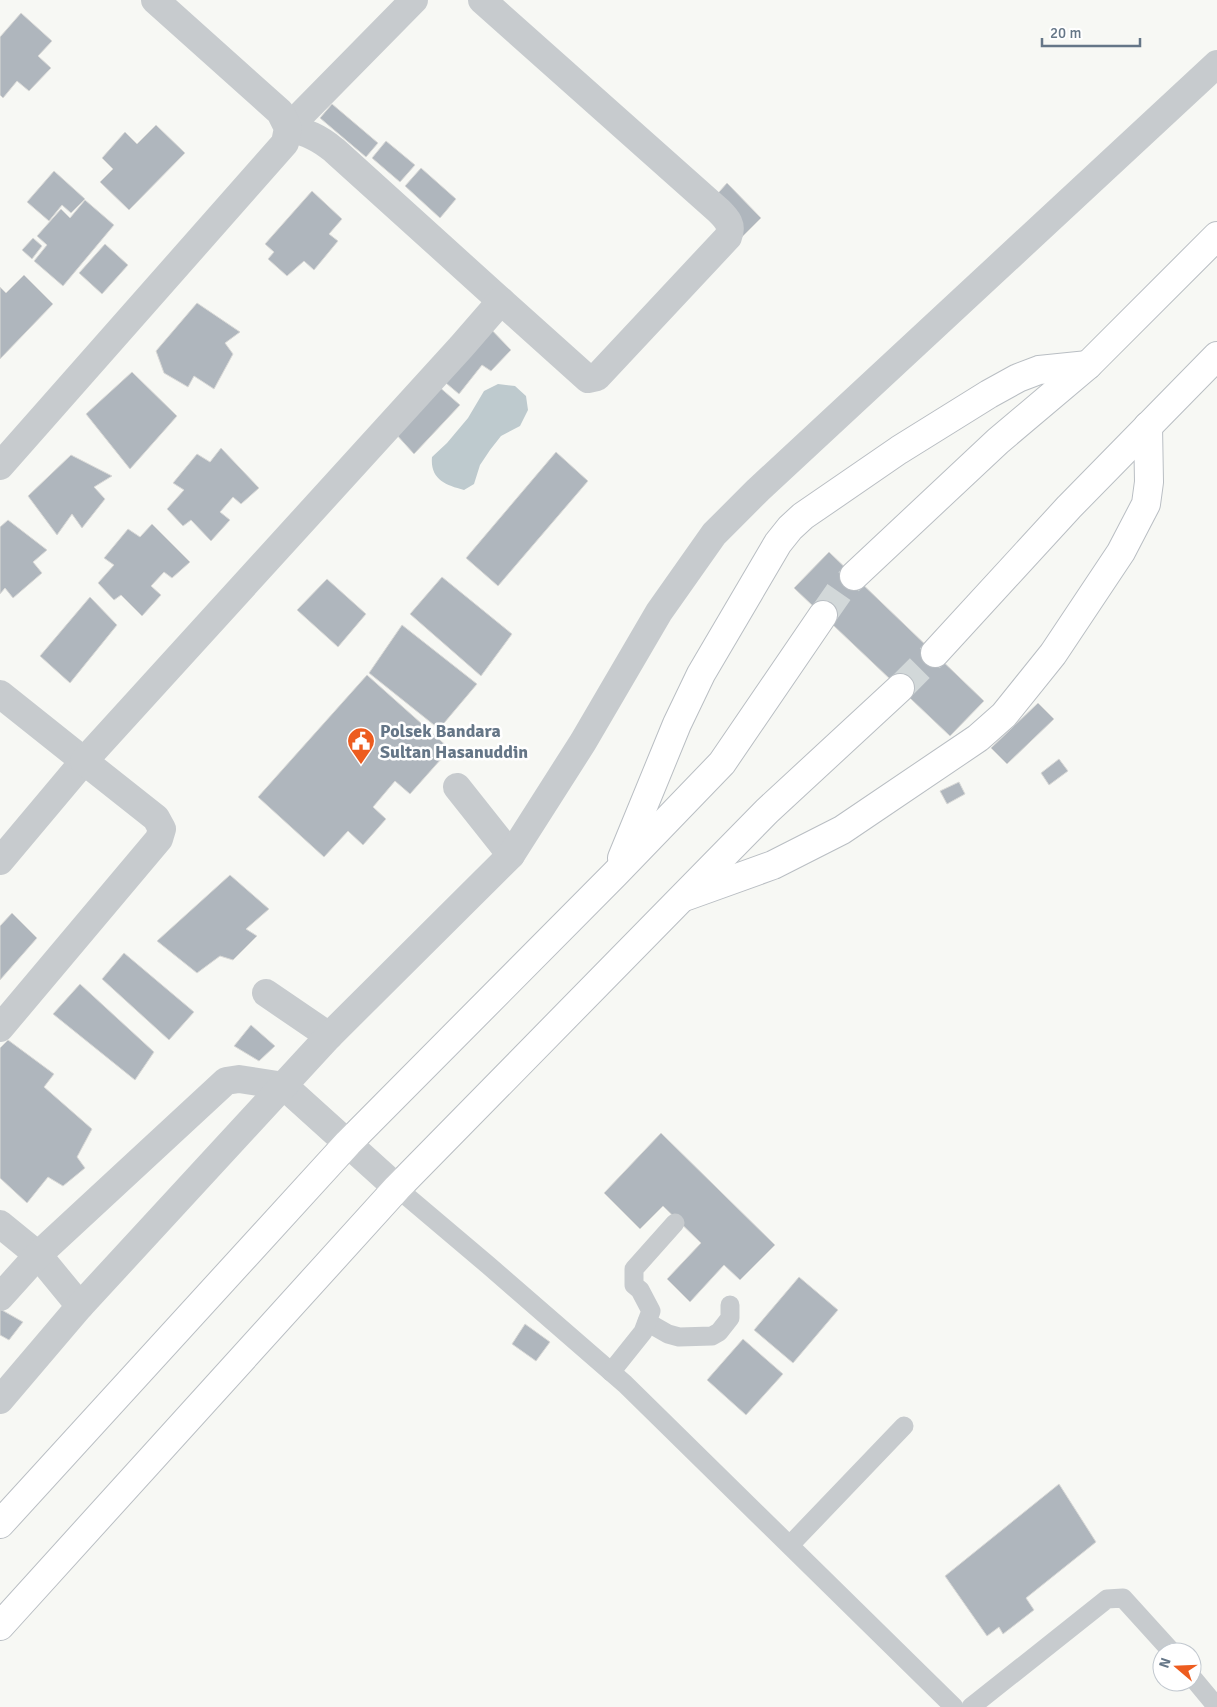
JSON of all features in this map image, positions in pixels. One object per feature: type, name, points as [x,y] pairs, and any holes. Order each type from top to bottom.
[{"type":"main road","points":[[854,576],[998,441],[1088,366],[1217,236]]},
{"type":"main road","points":[[934,653],[1068,507],[1217,356]]},
{"type":"main road","points":[[615,874],[677,724],[701,674],[778,543],[790,528],[802,516],[899,450],[1018,378],[1039,370],[1088,366]]},
{"type":"main road","points":[[682,898],[773,865],[842,830],[978,738],[1004,715],[1053,654],[1121,552],[1146,504],[1149,482],[1148,426]]},
{"type":"main road","points":[[0,1524],[348,1143],[615,874],[722,763],[823,615]]},
{"type":"main road","points":[[0,1626],[397,1188],[767,811],[900,688]]},
{"type":"street","points":[[155,0],[280,112],[288,128]]},
{"type":"street","points":[[0,466],[285,143],[288,128],[414,0]]},
{"type":"street","points":[[288,128],[307,132],[318,137],[588,379],[597,377],[728,237],[731,227],[719,210],[482,0]]},
{"type":"street","points":[[0,1400],[80,1306],[329,1036],[511,855],[583,742],[659,612],[714,534],[758,490],[1217,64]]},
{"type":"street","points":[[0,861],[84,761],[441,370],[501,301]]},
{"type":"street","points":[[0,694],[156,818],[162,829],[159,839],[0,1028]]},
{"type":"street","points":[[457,787],[511,855]]},
{"type":"street","points":[[266,993],[329,1036]]},
{"type":"street","points":[[0,1297],[38,1255],[226,1081],[239,1079],[284,1086],[397,1188]]},
{"type":"street","points":[[0,1224],[38,1255],[80,1306]]},
{"type":"lane","points":[[397,1188],[611,1372],[790,1545],[922,1678],[954,1707]]},
{"type":"lane","points":[[611,1372],[643,1332],[651,1311],[640,1290],[634,1285],[634,1269],[675,1223]]},
{"type":"lane","points":[[647,1322],[668,1334],[679,1337],[712,1336],[719,1332],[730,1318],[730,1305]]},
{"type":"lane","points":[[790,1545],[904,1426]]},
{"type":"lane","points":[[971,1707],[1107,1599],[1123,1598],[1163,1642]]},
{"type":"lane","points":[[1202,1689],[1217,1707]]},
{"type":"shaded area","points":[[498,384],[515,386],[526,396],[528,410],[520,426],[501,436],[490,450],[480,465],[474,484],[464,490],[451,486],[436,476],[433,471],[432,457],[447,443],[468,418],[484,391]]},
{"type":"building","points":[[21,13],[52,41],[38,56],[51,68],[29,91],[17,81],[3,98],[0,95],[0,37]]},
{"type":"building","points":[[332,104],[378,143],[366,157],[320,118]]},
{"type":"building","points":[[156,125],[185,153],[129,210],[100,182],[113,169],[102,158],[125,132],[137,144]]},
{"type":"building","points":[[386,141],[415,165],[400,182],[372,158]]},
{"type":"building","points":[[421,168],[456,199],[440,218],[405,186]]},
{"type":"building","points":[[54,171],[85,199],[71,213],[62,205],[49,221],[27,202]]},
{"type":"building","points":[[727,183],[761,218],[742,237],[712,200]]},
{"type":"building","points":[[312,191],[342,219],[329,234],[338,241],[314,270],[304,261],[287,276],[268,259],[274,252],[265,244]]},
{"type":"building","points":[[85,200],[114,225],[63,286],[34,261],[47,245],[37,236],[61,209],[70,218]]},
{"type":"building","points":[[33,238],[42,246],[32,259],[22,250]]},
{"type":"building","points":[[105,244],[128,265],[102,294],[79,273]]},
{"type":"building","points":[[24,275],[53,304],[0,359],[0,287],[6,293]]},
{"type":"building","points":[[197,303],[240,332],[225,343],[233,354],[214,389],[194,376],[188,387],[164,373],[156,351]]},
{"type":"building","points":[[487,325],[511,350],[491,371],[482,365],[459,394],[440,378]]},
{"type":"building","points":[[132,372],[177,416],[130,469],[86,414]]},
{"type":"building","points":[[437,385],[460,405],[414,454],[395,433]]},
{"type":"building","points":[[221,448],[259,488],[241,504],[233,497],[220,512],[230,520],[211,541],[191,520],[183,526],[167,509],[184,490],[173,483],[197,454],[210,462]]},
{"type":"building","points":[[556,452],[588,481],[498,586],[466,558]]},
{"type":"building","points":[[71,455],[112,476],[94,487],[105,499],[82,528],[72,514],[57,535],[28,496]]},
{"type":"building","points":[[8,520],[47,550],[33,562],[42,573],[13,598],[5,588],[0,594],[0,527]]},
{"type":"building","points":[[152,524],[190,562],[172,578],[164,572],[151,586],[161,595],[142,616],[121,595],[114,600],[98,583],[114,565],[104,558],[128,529],[140,537]]},
{"type":"building","points":[[829,552],[984,701],[950,736],[794,588]]},
{"type":"building","points":[[442,577],[512,634],[481,676],[410,614]]},
{"type":"building","points":[[327,579],[366,614],[338,647],[297,610]]},
{"type":"building","points":[[90,597],[117,625],[70,683],[40,656]]},
{"type":"building","points":[[402,625],[477,684],[439,729],[369,673]]},
{"type":"building","name":"Polsek Bandara Sultan Hasanuddin","points":[[367,675],[450,749],[410,794],[395,781],[373,807],[386,819],[363,845],[348,831],[324,857],[258,797]]},
{"type":"building","points":[[1038,703],[1054,719],[1007,764],[991,748]]},
{"type":"building","points":[[1059,759],[1068,771],[1049,785],[1041,773]]},
{"type":"building","points":[[959,782],[965,794],[947,804],[940,791]]},
{"type":"building","points":[[230,875],[269,909],[246,929],[257,936],[233,960],[220,956],[197,973],[157,941]]},
{"type":"building","points":[[12,913],[37,938],[0,980],[0,926]]},
{"type":"building","points":[[124,953],[194,1012],[169,1040],[102,979]]},
{"type":"building","points":[[80,984],[154,1052],[135,1080],[53,1014]]},
{"type":"building","points":[[251,1025],[275,1046],[259,1061],[234,1046]]},
{"type":"building","points":[[8,1040],[54,1074],[44,1087],[92,1129],[77,1157],[85,1168],[63,1186],[48,1177],[27,1203],[0,1178],[0,1048]]},
{"type":"building","points":[[661,1133],[775,1245],[740,1280],[724,1265],[690,1302],[667,1279],[701,1243],[663,1206],[640,1229],[604,1193]]},
{"type":"building","points":[[799,1277],[838,1310],[793,1363],[754,1330]]},
{"type":"building","points":[[0,1309],[23,1322],[9,1340],[0,1335]]},
{"type":"building","points":[[525,1324],[550,1342],[536,1361],[512,1344]]},
{"type":"building","points":[[743,1339],[783,1374],[746,1415],[707,1380]]},
{"type":"building","points":[[1059,1484],[1096,1542],[1026,1598],[1034,1610],[1003,1634],[999,1627],[987,1636],[945,1576]]},
{"type":"tunnel","points":[[823,615],[839,592],[854,576]]},
{"type":"tunnel","points":[[900,688],[935,653]]},
{"type":"place","name":"Polsek Bandara Sultan Hasanuddin","points":[[361,765]]}]
